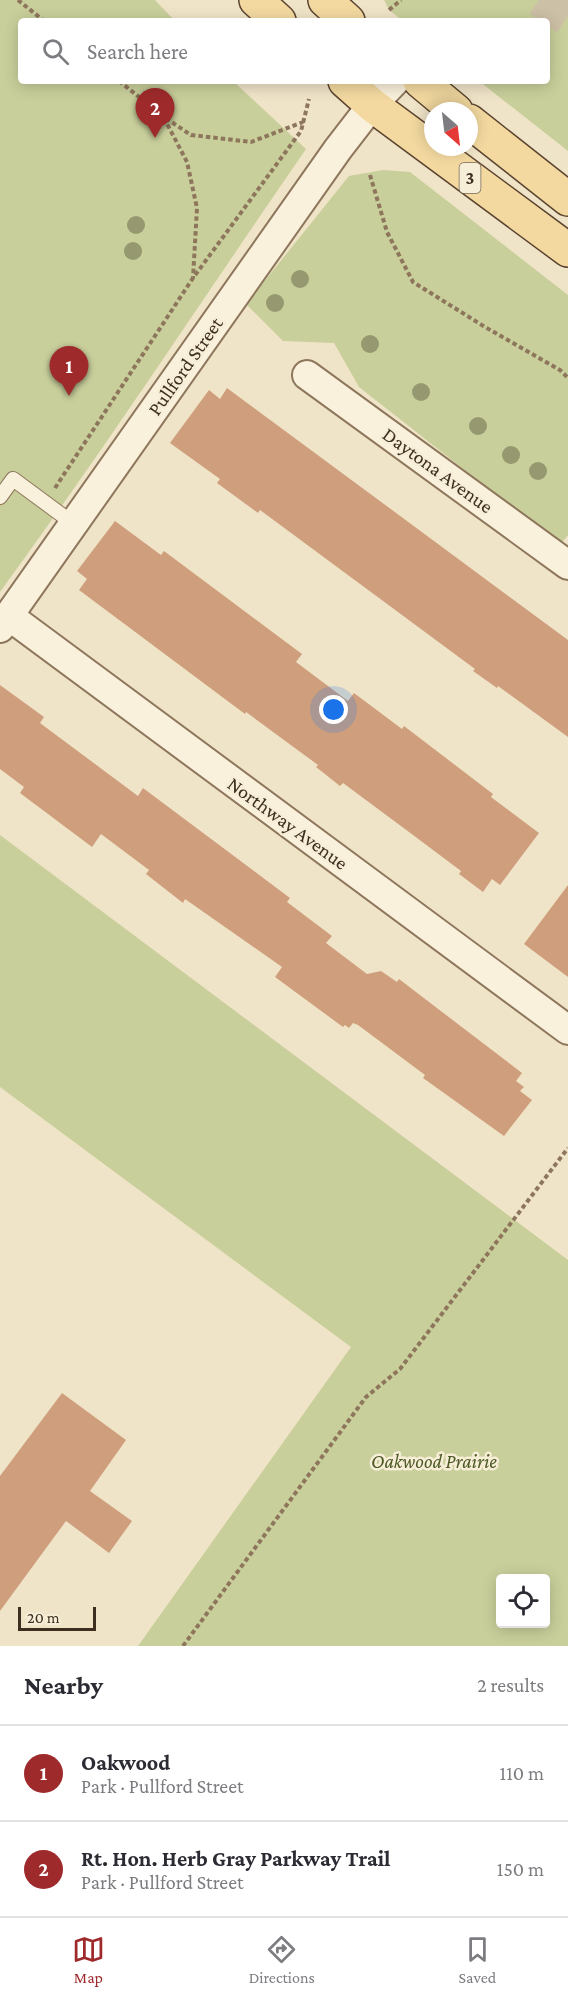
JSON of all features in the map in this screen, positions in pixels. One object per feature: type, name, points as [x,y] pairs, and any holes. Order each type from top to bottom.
[{"type":"main road","points":[[256,0],[276,18]]},
{"type":"main road","points":[[325,0],[345,18]]},
{"type":"main road","name":"3","points":[[348,84],[372,105],[568,250]]},
{"type":"main road","points":[[424,84],[445,102]]},
{"type":"main road","name":"3","points":[[478,128],[568,199]]},
{"type":"street","name":"Pullford Street","points":[[4,622],[338,149],[391,84]]},
{"type":"street","name":"Daytona Avenue","points":[[307,375],[568,565]]},
{"type":"street","name":"Northway Avenue","points":[[4,622],[568,1029]]},
{"type":"lane","points":[[0,497],[13,479],[74,524]]},
{"type":"path","points":[[18,0],[40,18]]},
{"type":"path","points":[[389,10],[401,0]]},
{"type":"path","points":[[123,84],[191,135],[251,142],[304,122]]},
{"type":"path","points":[[56,487],[193,278],[301,131],[309,99]]},
{"type":"path","points":[[164,117],[187,162],[197,208],[193,278]]},
{"type":"path","points":[[370,175],[387,231],[414,282],[485,327],[560,370],[568,378]]},
{"type":"path","points":[[183,1646],[366,1397],[400,1369],[568,1148]]},
{"type":"green space","points":[[0,0],[155,0],[172,18],[18,18],[18,84],[236,84],[306,149],[117,427],[0,592]]},
{"type":"green space","points":[[384,0],[568,0],[568,151],[483,84],[550,84],[550,18],[399,18],[389,10]]},
{"type":"green space","points":[[383,170],[410,172],[568,295],[568,535],[560,545],[359,387],[334,343],[283,341],[246,304],[349,176]]},
{"type":"green space","name":"Oakwood Prairie","points":[[0,835],[568,1260],[568,1646],[138,1646],[351,1347],[0,1087]]},
{"type":"building","points":[[227,388],[568,640],[568,737],[498,686],[497,688],[473,671],[475,669],[260,510],[258,513],[217,483],[220,479],[170,443],[209,390],[220,399]]},
{"type":"building","points":[[115,521],[161,555],[164,551],[302,654],[296,662],[348,701],[354,693],[402,729],[404,726],[493,794],[491,797],[539,833],[500,885],[492,879],[483,892],[459,874],[461,871],[413,835],[343,783],[340,786],[316,767],[318,765],[246,712],[245,714],[79,590],[87,579],[77,571]]},
{"type":"building","points":[[0,685],[44,717],[40,723],[138,796],[143,788],[290,898],[287,902],[332,936],[326,943],[367,974],[381,971],[397,982],[399,979],[522,1073],[516,1081],[524,1087],[520,1091],[532,1100],[504,1136],[423,1078],[425,1075],[358,1025],[353,1023],[349,1028],[345,1025],[343,1027],[275,977],[282,967],[185,899],[183,903],[146,874],[149,870],[101,834],[92,847],[20,793],[24,787],[0,769]]},
{"type":"building","points":[[568,885],[568,977],[524,944]]},
{"type":"building","points":[[62,1393],[126,1440],[90,1491],[132,1521],[109,1553],[66,1521],[0,1611],[0,1476]]},
{"type":"tunnel","points":[[539,0],[568,20]]},
{"type":"place","name":"Rt. Hon. Herb Gray Parkway Trail","points":[[155,138]]},
{"type":"place","name":"Oakwood","points":[[69,396]]}]
